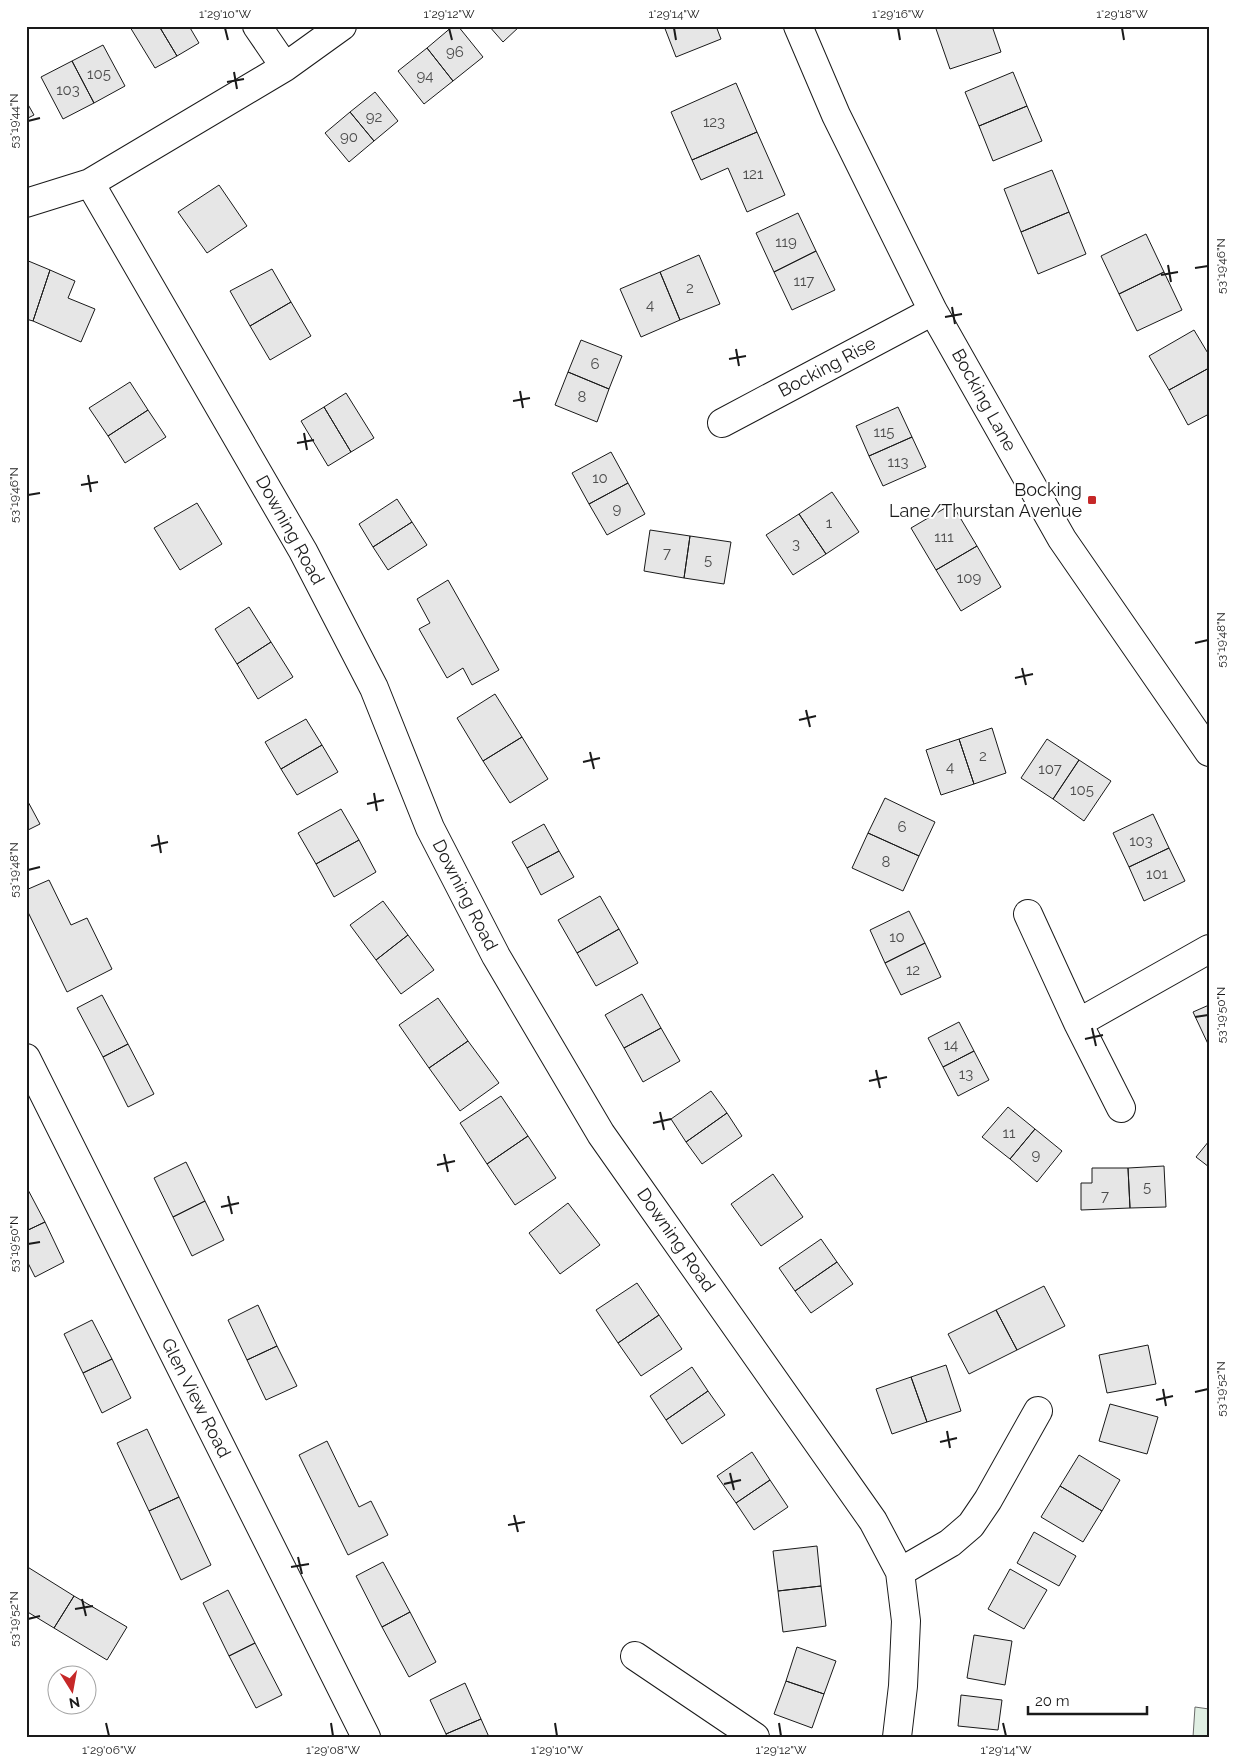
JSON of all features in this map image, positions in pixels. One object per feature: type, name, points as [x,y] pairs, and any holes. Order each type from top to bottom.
[{"type":"street","points":[[257,26],[285,67]]},
{"type":"street","points":[[26,203],[90,183],[285,67],[342,26]]},
{"type":"street","name":"Bocking Lane","points":[[798,26],[836,115],[933,311],[1062,539],[1209,752]]},
{"type":"street","name":"Downing Road","points":[[90,183],[304,550],[374,688],[430,828],[496,956],[601,1134],[873,1520],[900,1572]]},
{"type":"street","name":"Bocking Rise","points":[[722,423],[933,311]]},
{"type":"street","points":[[1028,914],[1078,1023],[1121,1108]]},
{"type":"street","points":[[1078,1023],[1209,949]]},
{"type":"street","name":"Glen View Road","points":[[26,1058],[366,1737]]},
{"type":"street","points":[[897,1737],[903,1686],[906,1621],[900,1572],[950,1543],[972,1525],[1038,1412]]},
{"type":"street","points":[[635,1656],[755,1737]]},
{"type":"green space","points":[[1195,1707],[1209,1709],[1209,1737],[1193,1737]]},
{"type":"building","points":[[159,26],[177,56],[155,68],[130,27]]},
{"type":"building","points":[[159,26],[189,26],[199,43],[177,56]]},
{"type":"building","points":[[453,26],[458,26],[483,57],[453,81],[427,48]]},
{"type":"building","points":[[489,26],[520,26],[503,42]]},
{"type":"building","points":[[664,26],[716,26],[721,39],[676,57]]},
{"type":"building","points":[[935,26],[992,26],[1001,52],[950,69]]},
{"type":"building","points":[[103,45],[125,86],[94,103],[72,61]]},
{"type":"building","points":[[427,48],[453,81],[424,104],[398,71]]},
{"type":"building","points":[[72,61],[94,103],[63,119],[41,77]]},
{"type":"building","points":[[1013,72],[1027,106],[979,126],[965,92]]},
{"type":"building","points":[[736,83],[757,132],[692,160],[671,112]]},
{"type":"building","points":[[375,92],[398,121],[374,141],[350,112]]},
{"type":"building","points":[[26,101],[34,115],[26,119]]},
{"type":"building","points":[[1027,106],[1042,141],[993,161],[979,126]]},
{"type":"building","points":[[350,112],[374,141],[349,162],[325,133]]},
{"type":"building","points":[[757,132],[785,195],[747,212],[728,168],[701,180],[692,160]]},
{"type":"building","points":[[1052,170],[1069,212],[1021,232],[1004,189]]},
{"type":"building","points":[[219,185],[247,226],[207,253],[178,212]]},
{"type":"building","points":[[1069,212],[1086,254],[1038,274],[1021,232]]},
{"type":"building","points":[[798,213],[816,251],[774,272],[756,233]]},
{"type":"building","points":[[1146,234],[1164,272],[1119,294],[1101,256]]},
{"type":"building","points":[[816,251],[835,290],[792,310],[774,272]]},
{"type":"building","points":[[699,255],[720,304],[680,320],[660,272]]},
{"type":"building","points":[[26,260],[50,270],[33,321],[26,319]]},
{"type":"building","points":[[272,269],[291,302],[250,326],[230,291]]},
{"type":"building","points":[[50,270],[75,281],[68,298],[95,309],[81,342],[33,321]]},
{"type":"building","points":[[660,272],[680,320],[641,337],[620,289]]},
{"type":"building","points":[[1164,272],[1182,310],[1137,331],[1119,294]]},
{"type":"building","points":[[291,302],[311,336],[270,360],[250,326]]},
{"type":"building","points":[[1194,330],[1209,355],[1209,368],[1169,390],[1149,356]]},
{"type":"building","points":[[581,340],[622,356],[609,389],[568,372]]},
{"type":"building","points":[[1209,368],[1209,414],[1188,425],[1169,390]]},
{"type":"building","points":[[568,372],[609,389],[597,422],[555,405]]},
{"type":"building","points":[[130,382],[148,410],[108,436],[89,408]]},
{"type":"building","points":[[346,393],[374,438],[351,452],[324,407]]},
{"type":"building","points":[[324,407],[351,452],[328,466],[301,421]]},
{"type":"building","points":[[898,407],[912,437],[869,456],[856,426]]},
{"type":"building","points":[[148,410],[166,437],[125,463],[108,436]]},
{"type":"building","points":[[912,437],[926,467],[883,486],[869,456]]},
{"type":"building","points":[[611,452],[628,483],[589,504],[572,473]]},
{"type":"building","points":[[628,483],[645,514],[607,535],[589,504]]},
{"type":"building","points":[[832,492],[859,532],[826,554],[799,514]]},
{"type":"building","points":[[397,499],[412,522],[373,547],[359,524]]},
{"type":"building","points":[[197,503],[222,544],[180,570],[154,528]]},
{"type":"building","points":[[952,504],[977,546],[936,570],[911,528]]},
{"type":"building","points":[[799,514],[826,554],[793,575],[766,535]]},
{"type":"building","points":[[412,522],[427,545],[388,570],[373,547]]},
{"type":"building","points":[[650,530],[690,536],[684,578],[644,571]]},
{"type":"building","points":[[690,536],[731,542],[724,584],[684,578]]},
{"type":"building","points":[[977,546],[1001,587],[961,611],[936,570]]},
{"type":"building","points":[[448,580],[499,670],[472,685],[463,668],[447,678],[419,629],[430,623],[417,599]]},
{"type":"building","points":[[249,607],[271,642],[237,664],[215,629]]},
{"type":"building","points":[[271,642],[293,677],[258,699],[237,664]]},
{"type":"building","points":[[495,694],[522,737],[483,761],[457,718]]},
{"type":"building","points":[[306,719],[322,745],[281,769],[265,742]]},
{"type":"building","points":[[992,728],[1006,773],[974,784],[959,739]]},
{"type":"building","points":[[522,737],[548,779],[510,803],[483,761]]},
{"type":"building","points":[[959,739],[974,784],[941,795],[926,750]]},
{"type":"building","points":[[1047,739],[1079,760],[1053,799],[1021,778]]},
{"type":"building","points":[[322,745],[338,772],[297,795],[281,769]]},
{"type":"building","points":[[1079,760],[1111,781],[1084,821],[1053,799]]},
{"type":"building","points":[[26,798],[40,824],[26,831]]},
{"type":"building","points":[[885,798],[935,822],[919,856],[868,833]]},
{"type":"building","points":[[341,809],[359,840],[316,864],[298,833]]},
{"type":"building","points":[[1153,814],[1169,848],[1129,867],[1113,833]]},
{"type":"building","points":[[544,824],[559,851],[527,868],[512,842]]},
{"type":"building","points":[[868,833],[919,856],[903,891],[852,868]]},
{"type":"building","points":[[359,840],[376,872],[334,897],[316,864]]},
{"type":"building","points":[[1169,848],[1185,881],[1144,901],[1129,867]]},
{"type":"building","points":[[559,851],[574,877],[541,895],[527,868]]},
{"type":"building","points":[[49,880],[71,925],[87,918],[112,969],[67,992],[26,908],[26,890]]},
{"type":"building","points":[[600,896],[619,929],[577,953],[558,920]]},
{"type":"building","points":[[383,901],[408,935],[376,960],[350,925]]},
{"type":"building","points":[[909,911],[925,943],[885,963],[870,930]]},
{"type":"building","points":[[619,929],[638,963],[596,986],[577,953]]},
{"type":"building","points":[[408,935],[434,970],[401,994],[376,960]]},
{"type":"building","points":[[925,943],[941,977],[901,995],[885,963]]},
{"type":"building","points":[[642,994],[661,1028],[624,1048],[605,1015]]},
{"type":"building","points":[[102,995],[128,1044],[103,1057],[77,1008]]},
{"type":"building","points":[[438,998],[468,1041],[429,1068],[399,1025]]},
{"type":"building","points":[[1209,1005],[1209,1046],[1193,1012]]},
{"type":"building","points":[[959,1022],[974,1051],[943,1067],[928,1038]]},
{"type":"building","points":[[661,1028],[680,1061],[643,1082],[624,1048]]},
{"type":"building","points":[[468,1041],[499,1083],[460,1111],[429,1068]]},
{"type":"building","points":[[128,1044],[154,1094],[128,1107],[103,1057]]},
{"type":"building","points":[[974,1051],[989,1080],[958,1096],[943,1067]]},
{"type":"building","points":[[711,1091],[727,1113],[686,1142],[671,1119]]},
{"type":"building","points":[[501,1096],[528,1136],[487,1164],[460,1123]]},
{"type":"building","points":[[1008,1107],[1035,1129],[1010,1159],[982,1137]]},
{"type":"building","points":[[727,1113],[742,1136],[702,1164],[686,1142]]},
{"type":"building","points":[[1035,1129],[1062,1151],[1037,1182],[1010,1159]]},
{"type":"building","points":[[528,1136],[556,1178],[515,1205],[487,1164]]},
{"type":"building","points":[[1209,1141],[1209,1167],[1196,1157]]},
{"type":"building","points":[[186,1162],[205,1201],[173,1217],[154,1178]]},
{"type":"building","points":[[1164,1166],[1166,1207],[1130,1208],[1128,1168]]},
{"type":"building","points":[[1092,1168],[1128,1168],[1130,1208],[1081,1210],[1081,1183],[1092,1183]]},
{"type":"building","points":[[773,1174],[803,1217],[761,1246],[731,1204]]},
{"type":"building","points":[[26,1186],[45,1222],[26,1231]]},
{"type":"building","points":[[205,1201],[224,1240],[192,1256],[173,1217]]},
{"type":"building","points":[[568,1203],[600,1245],[560,1274],[529,1233]]},
{"type":"building","points":[[45,1222],[64,1262],[35,1277],[26,1259],[26,1231]]},
{"type":"building","points":[[821,1239],[837,1262],[795,1291],[779,1268]]},
{"type":"building","points":[[837,1262],[853,1284],[811,1313],[795,1291]]},
{"type":"building","points":[[637,1283],[659,1315],[618,1343],[596,1310]]},
{"type":"building","points":[[1044,1286],[1065,1326],[1017,1350],[996,1310]]},
{"type":"building","points":[[258,1305],[277,1346],[247,1360],[228,1320]]},
{"type":"building","points":[[996,1310],[1017,1350],[969,1374],[948,1334]]},
{"type":"building","points":[[659,1315],[682,1349],[641,1376],[618,1343]]},
{"type":"building","points":[[92,1320],[112,1359],[83,1373],[64,1334]]},
{"type":"building","points":[[1148,1345],[1156,1384],[1107,1393],[1099,1355]]},
{"type":"building","points":[[277,1346],[297,1386],[266,1400],[247,1360]]},
{"type":"building","points":[[112,1359],[131,1398],[102,1413],[83,1373]]},
{"type":"building","points":[[946,1365],[961,1411],[927,1422],[911,1377]]},
{"type":"building","points":[[692,1367],[708,1391],[666,1420],[650,1396]]},
{"type":"building","points":[[911,1377],[927,1422],[892,1434],[876,1389]]},
{"type":"building","points":[[708,1391],[725,1415],[682,1444],[666,1420]]},
{"type":"building","points":[[1110,1404],[1158,1417],[1147,1454],[1099,1441]]},
{"type":"building","points":[[147,1429],[179,1497],[149,1511],[117,1443]]},
{"type":"building","points":[[327,1441],[359,1507],[371,1501],[388,1535],[348,1555],[299,1455]]},
{"type":"building","points":[[752,1452],[770,1480],[736,1503],[717,1476]]},
{"type":"building","points":[[1079,1455],[1120,1480],[1102,1511],[1060,1486]]},
{"type":"building","points":[[770,1480],[788,1507],[754,1530],[736,1503]]},
{"type":"building","points":[[1060,1486],[1102,1511],[1083,1542],[1041,1517]]},
{"type":"building","points":[[179,1497],[211,1565],[181,1580],[149,1511]]},
{"type":"building","points":[[1034,1532],[1076,1556],[1059,1586],[1017,1563]]},
{"type":"building","points":[[817,1546],[821,1586],[778,1591],[773,1551]]},
{"type":"building","points":[[383,1562],[410,1612],[382,1627],[356,1576]]},
{"type":"building","points":[[26,1566],[74,1596],[54,1628],[26,1611]]},
{"type":"building","points":[[1010,1569],[1047,1590],[1024,1629],[988,1609]]},
{"type":"building","points":[[821,1586],[826,1626],[783,1632],[778,1591]]},
{"type":"building","points":[[228,1590],[255,1643],[229,1656],[203,1603]]},
{"type":"building","points":[[74,1596],[127,1627],[107,1660],[54,1628]]},
{"type":"building","points":[[410,1612],[436,1662],[409,1677],[382,1627]]},
{"type":"building","points":[[974,1635],[1012,1641],[1005,1685],[967,1678]]},
{"type":"building","points":[[255,1643],[282,1695],[256,1708],[229,1656]]},
{"type":"building","points":[[797,1647],[836,1661],[824,1694],[786,1681]]},
{"type":"building","points":[[786,1681],[824,1694],[812,1728],[774,1714]]},
{"type":"building","points":[[465,1683],[481,1719],[446,1734],[430,1700]]},
{"type":"building","points":[[961,1695],[1002,1700],[998,1730],[958,1726]]},
{"type":"building","points":[[481,1719],[489,1737],[447,1737],[446,1734]]},
{"type":"place","name":"Bocking Lane/Thurstan Avenue","points":[[1092,500]]}]
